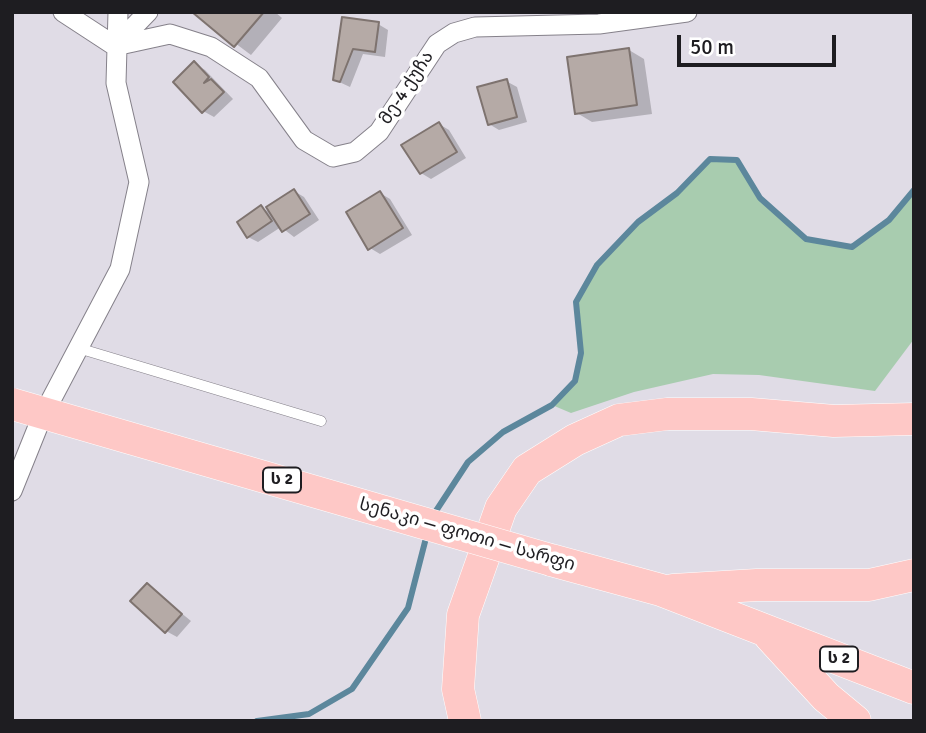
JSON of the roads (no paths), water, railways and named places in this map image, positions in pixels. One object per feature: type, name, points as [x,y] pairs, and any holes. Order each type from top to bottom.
[{"type":"highway","name":"სენაკი — ფოთი — სარფი","points":[[12,404],[662,590],[914,688]]},
{"type":"highway","points":[[465,721],[458,689],[463,615],[501,508],[527,470],[575,440],[619,420],[667,414],[751,414],[834,421],[914,419]]},
{"type":"highway","points":[[662,590],[757,585],[869,585],[914,575]]},
{"type":"highway","points":[[764,630],[826,697],[855,721]]},
{"type":"street","points":[[63,12],[115,47]]},
{"type":"street","points":[[12,491],[41,419],[120,269],[139,182],[116,83],[118,12]]},
{"type":"street","points":[[115,47],[148,12]]},
{"type":"street","name":"მე-4 ქუჩა","points":[[115,47],[170,34],[211,47],[259,78],[304,140],[333,157],[355,152],[379,132],[437,44],[454,33],[475,27],[599,24],[687,12]]},
{"type":"lane","points":[[78,348],[321,421]]},
{"type":"waterway","points":[[432,517],[468,462],[503,432],[552,405],[575,381],[581,353],[576,302],[597,265],[638,222],[677,193],[710,159],[737,160],[760,198],[806,239],[852,247],[889,220],[914,190]]},
{"type":"waterway","points":[[257,721],[309,714],[352,689],[408,608],[427,534]]}]
